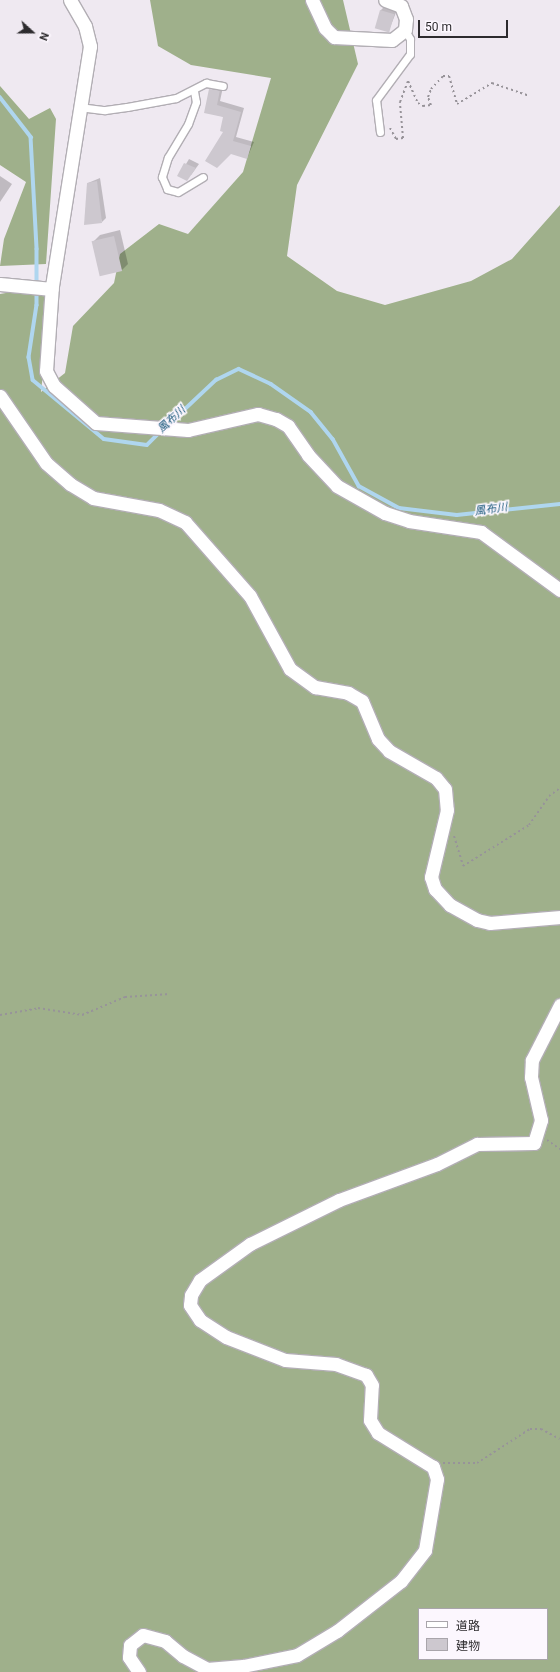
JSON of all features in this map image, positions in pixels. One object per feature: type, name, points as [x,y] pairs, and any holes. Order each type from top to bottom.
[{"type":"street","points":[[70,0],[85,26],[90,46],[79,107],[52,289],[46,370],[54,386],[96,423],[188,430],[258,414],[276,419],[288,426],[308,455],[337,486],[385,513],[409,521],[481,532],[560,590]]},
{"type":"street","points":[[312,0],[324,28],[334,37],[392,40],[405,30],[406,19],[401,6],[385,0]]},
{"type":"street","points":[[0,284],[52,289]]},
{"type":"street","points":[[0,396],[46,463],[70,484],[92,498],[159,510],[184,522],[250,596],[290,669],[315,687],[348,693],[362,701],[378,739],[389,751],[436,778],[445,790],[447,810],[431,877],[435,890],[450,905],[477,920],[490,923],[560,917]]},
{"type":"street","points":[[139,1672],[129,1657],[130,1645],[143,1636],[165,1641],[183,1656],[207,1669],[223,1668],[298,1655],[337,1631],[401,1581],[425,1550],[438,1492],[433,1467],[378,1433],[370,1420],[372,1385],[366,1375],[336,1364],[285,1360],[226,1337],[200,1320],[190,1305],[191,1295],[200,1280],[250,1244],[338,1200],[437,1164],[477,1144],[524,1146],[534,1143],[539,1136],[541,1120],[531,1077],[532,1060],[560,1005]]},
{"type":"lane","points":[[380,132],[376,100],[410,54],[410,39],[405,30]]},
{"type":"lane","points":[[79,107],[105,110],[127,107],[194,91],[206,83],[223,86]]},
{"type":"lane","points":[[194,91],[196,102],[188,124],[168,157],[162,177],[167,189],[178,192],[203,177]]},
{"type":"path","points":[[389,126],[396,139],[403,138],[400,102],[408,81],[418,103],[423,106],[432,104],[428,97],[431,89],[442,76],[449,76],[457,104],[461,104],[468,96],[492,83],[529,96]]},
{"type":"path","points":[[453,831],[463,866],[529,825],[549,796],[560,788]]},
{"type":"path","points":[[0,1015],[38,1008],[82,1015],[125,997],[170,994]]},
{"type":"path","points":[[539,1136],[560,1149]]},
{"type":"path","points":[[433,1467],[447,1462],[478,1463],[530,1429],[541,1428],[560,1439]]},
{"type":"green space","points":[[150,0],[343,0],[358,64],[297,185],[287,256],[337,291],[385,305],[471,281],[512,259],[560,205],[560,1672],[0,1672],[0,294],[52,285],[41,392],[65,373],[73,326],[114,283],[120,254],[159,224],[188,234],[243,172],[271,78],[191,65],[158,46]]},
{"type":"green space","points":[[0,86],[29,119],[50,108],[56,119],[46,264],[0,266],[4,239],[26,182],[0,165]]},
{"type":"building","points":[[380,10],[394,14],[389,32],[375,28]]},
{"type":"building","points":[[209,89],[220,90],[217,105],[241,112],[233,141],[251,146],[247,159],[231,154],[217,168],[205,161],[223,132],[220,131],[223,117],[204,113]]},
{"type":"building","points":[[184,163],[196,168],[187,181],[177,176]]},
{"type":"building","points":[[97,181],[102,223],[84,225],[87,183]]},
{"type":"building","points":[[114,236],[122,271],[100,276],[92,241]]},
{"type":"waterway","name":"風布川","points":[[0,97],[31,137],[37,249],[37,305],[29,357],[33,380],[104,439],[147,445],[160,432]]},
{"type":"waterway","name":"風布川","points":[[168,425],[216,380],[239,369],[271,384],[311,412],[333,439],[359,486],[399,508],[457,515],[560,504]]}]
